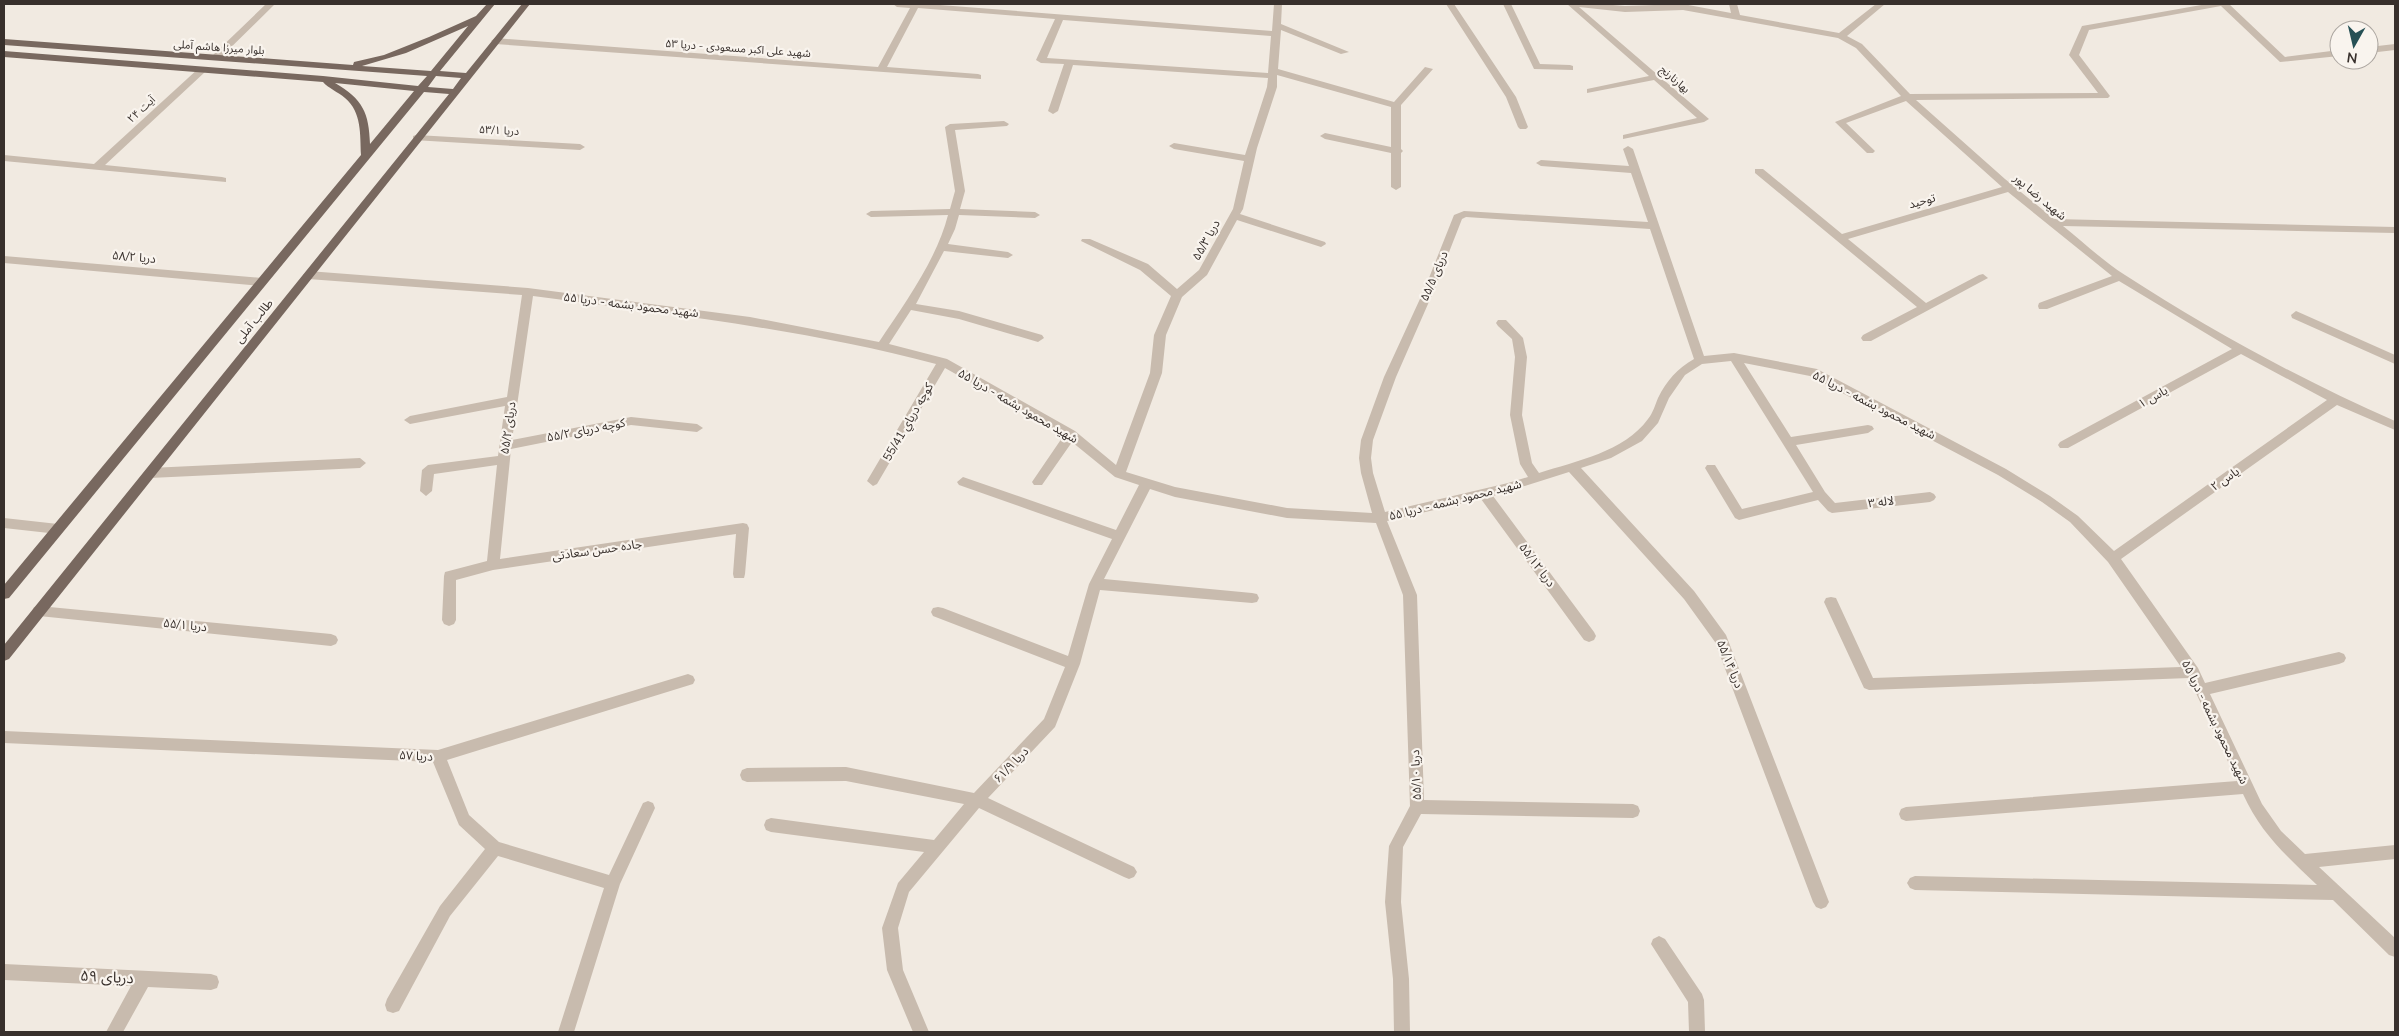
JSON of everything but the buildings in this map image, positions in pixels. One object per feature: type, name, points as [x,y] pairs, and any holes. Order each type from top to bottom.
[{"type":"main road","name":"طالب آملی","points":[[4,594],[491,4]]},
{"type":"main road","name":"طالب آملی","points":[[4,655],[416,138],[526,4]]},
{"type":"main road","points":[[333,68],[371,62],[420,45],[480,17]]},
{"type":"main road","name":"بلوار میرزا هاشم آملی","points":[[4,42],[333,68],[467,76]]},
{"type":"main road","name":"بلوار میرزا هاشم آملی","points":[[4,54],[323,79],[453,92]]},
{"type":"main road","points":[[261,74],[273,63]]},
{"type":"main road","points":[[323,79],[347,92],[364,115],[366,156]]},
{"type":"street","points":[[215,58],[271,4]]},
{"type":"street","points":[[897,4],[916,4],[1060,17],[1275,30],[1344,52]]},
{"type":"street","points":[[881,70],[916,4]]},
{"type":"street","name":"دریا ۵۵/۳","points":[[1119,474],[1156,373],[1160,334],[1177,295],[1203,272],[1238,209],[1249,159],[1272,87],[1278,4]]},
{"type":"street","points":[[1450,4],[1511,97],[1523,127]]},
{"type":"street","points":[[1506,4],[1537,67],[1570,68]]},
{"type":"street","name":"بهارنارنج","points":[[1571,4],[1704,119],[1626,137]]},
{"type":"street","name":"شهید رضا پور","points":[[1579,4],[1625,9],[1679,5],[1737,18],[1841,36],[1859,46],[1907,97],[2010,188],[2120,277],[2241,349],[2336,400],[2395,426]]},
{"type":"street","points":[[1733,4],[1737,18]]},
{"type":"street","points":[[1841,36],[1881,4]]},
{"type":"street","points":[[1870,151],[1840,122],[1907,97],[2105,96],[2074,55],[2085,28],[2220,4]]},
{"type":"street","points":[[2224,4],[2282,60],[2329,54]]},
{"type":"street","points":[[1060,17],[1041,60],[1273,73],[1396,105]]},
{"type":"street","name":"شهید علی اکبر مسعودی - دریا ۵۳","points":[[495,41],[978,77]]},
{"type":"street","points":[[2379,49],[2395,47]]},
{"type":"street","points":[[1053,111],[1068,62]]},
{"type":"street","points":[[1396,187],[1398,151],[1396,105],[1428,69]]},
{"type":"street","name":"آیت ۲۴","points":[[97,167],[202,70]]},
{"type":"street","points":[[1590,90],[1656,77]]},
{"type":"street","points":[[882,346],[920,289],[950,228],[960,191],[950,127],[1004,124]]},
{"type":"street","points":[[1324,136],[1398,151]]},
{"type":"street","name":"دریا ۵۳/۱","points":[[416,138],[580,147]]},
{"type":"street","points":[[1174,146],[1249,159]]},
{"type":"street","points":[[1628,149],[1700,360]]},
{"type":"street","points":[[4,158],[222,180]]},
{"type":"street","points":[[1541,163],[1635,170]]},
{"type":"street","points":[[1759,171],[1925,308]]},
{"type":"street","name":"توحید","points":[[1840,238],[2010,188]]},
{"type":"street","points":[[871,214],[954,212],[1036,216]]},
{"type":"street","name":"دریای ۵۵/۵","points":[[1380,518],[1367,473],[1365,458],[1367,440],[1390,376],[1430,288],[1458,217],[1464,214],[1653,226]]},
{"type":"street","points":[[1234,216],[1321,244]]},
{"type":"street","points":[[2050,222],[2395,230]]},
{"type":"street","points":[[1086,241],[1144,267],[1177,295]]},
{"type":"street","points":[[940,247],[1008,255]]},
{"type":"street","name":"دریا ۵۸/۲","points":[[4,259],[262,282]]},
{"type":"street","name":"شهید محمود بشمه - دریا ۵۵","points":[[308,275],[528,292],[750,321],[882,346],[943,362],[1071,434],[1119,474],[1175,492],[1288,513],[1380,518],[1485,495],[1607,455],[1638,438],[1654,420],[1664,397],[1681,372],[1700,360],[1734,357],[1813,372],[2002,472],[2074,519],[2113,558],[2193,672],[2257,809],[2276,836],[2395,949]]},
{"type":"street","points":[[2043,306],[2120,277]]},
{"type":"street","points":[[1867,338],[1983,278]]},
{"type":"street","name":"دریای ۵۵/۲","points":[[493,565],[503,460],[528,292]]},
{"type":"street","points":[[908,306],[959,315],[1038,338]]},
{"type":"street","points":[[2296,315],[2395,360]]},
{"type":"street","points":[[1502,323],[1517,338],[1521,357],[1516,415],[1526,464],[1536,479]]},
{"type":"street","name":"یاس ۱","points":[[2064,445],[2241,349]]},
{"type":"street","points":[[1711,468],[1739,515],[1822,495],[1786,442],[1734,357]]},
{"type":"street","name":"كوچه درياي 55/41","points":[[873,481],[943,362]]},
{"type":"street","points":[[410,420],[512,400]]},
{"type":"street","name":"یاس ۲","points":[[2113,558],[2336,400]]},
{"type":"street","name":"کوچه دریای ۵۵/۲","points":[[505,446],[631,421],[697,428]]},
{"type":"street","points":[[1786,442],[1868,429]]},
{"type":"street","points":[[1038,482],[1071,434]]},
{"type":"street","points":[[426,491],[428,470],[503,460]]},
{"type":"street","points":[[150,473],[360,463]]},
{"type":"street","name":"دریا ۵۵/۱۴","points":[[1572,467],[1689,595],[1721,639],[1821,902]]},
{"type":"street","points":[[963,482],[1119,536]]},
{"type":"street","name":"دریا ۶۱/۹","points":[[921,1032],[895,970],[890,928],[903,888],[977,800],[1050,724],[1073,664],[1096,584],[1146,484]]},
{"type":"street","name":"دریا ۵۵/۱۲","points":[[1485,495],[1589,636]]},
{"type":"street","name":"لاله ۳","points":[[1822,495],[1832,508],[1930,497]]},
{"type":"street","name":"دریا ۵۵/۱۰","points":[[1380,518],[1410,595],[1417,807],[1396,846],[1393,902],[1401,979],[1402,1032]]},
{"type":"street","points":[[4,523],[58,529]]},
{"type":"street","name":"جاده حسن سعادتی","points":[[449,620],[450,576],[493,565],[743,528],[740,574]]},
{"type":"street","points":[[1096,584],[1252,598]]},
{"type":"street","points":[[1831,602],[1869,684],[2193,672]]},
{"type":"street","name":"دریا ۵۵/۱","points":[[39,611],[331,640]]},
{"type":"street","points":[[938,612],[1073,664]]},
{"type":"street","points":[[2202,690],[2339,658]]},
{"type":"street","points":[[438,756],[688,680]]},
{"type":"street","name":"دریا ۵۷","points":[[4,737],[438,756],[464,820],[495,848],[613,883]]},
{"type":"street","points":[[747,775],[846,774],[977,800],[1129,872]]},
{"type":"street","points":[[1906,814],[2247,787]]},
{"type":"street","points":[[1417,807],[1633,811]]},
{"type":"street","points":[[566,1032],[613,883],[648,808]]},
{"type":"street","points":[[771,825],[937,847]]},
{"type":"street","points":[[393,1005],[445,911],[495,848]]},
{"type":"street","points":[[2302,861],[2395,852]]},
{"type":"street","points":[[1915,883],[2337,893]]},
{"type":"street","points":[[1659,944],[1696,1000],[1697,1032]]},
{"type":"street","name":"دریای ۵۹","points":[[4,972],[210,982]]},
{"type":"street","points":[[114,1032],[144,978]]}]
